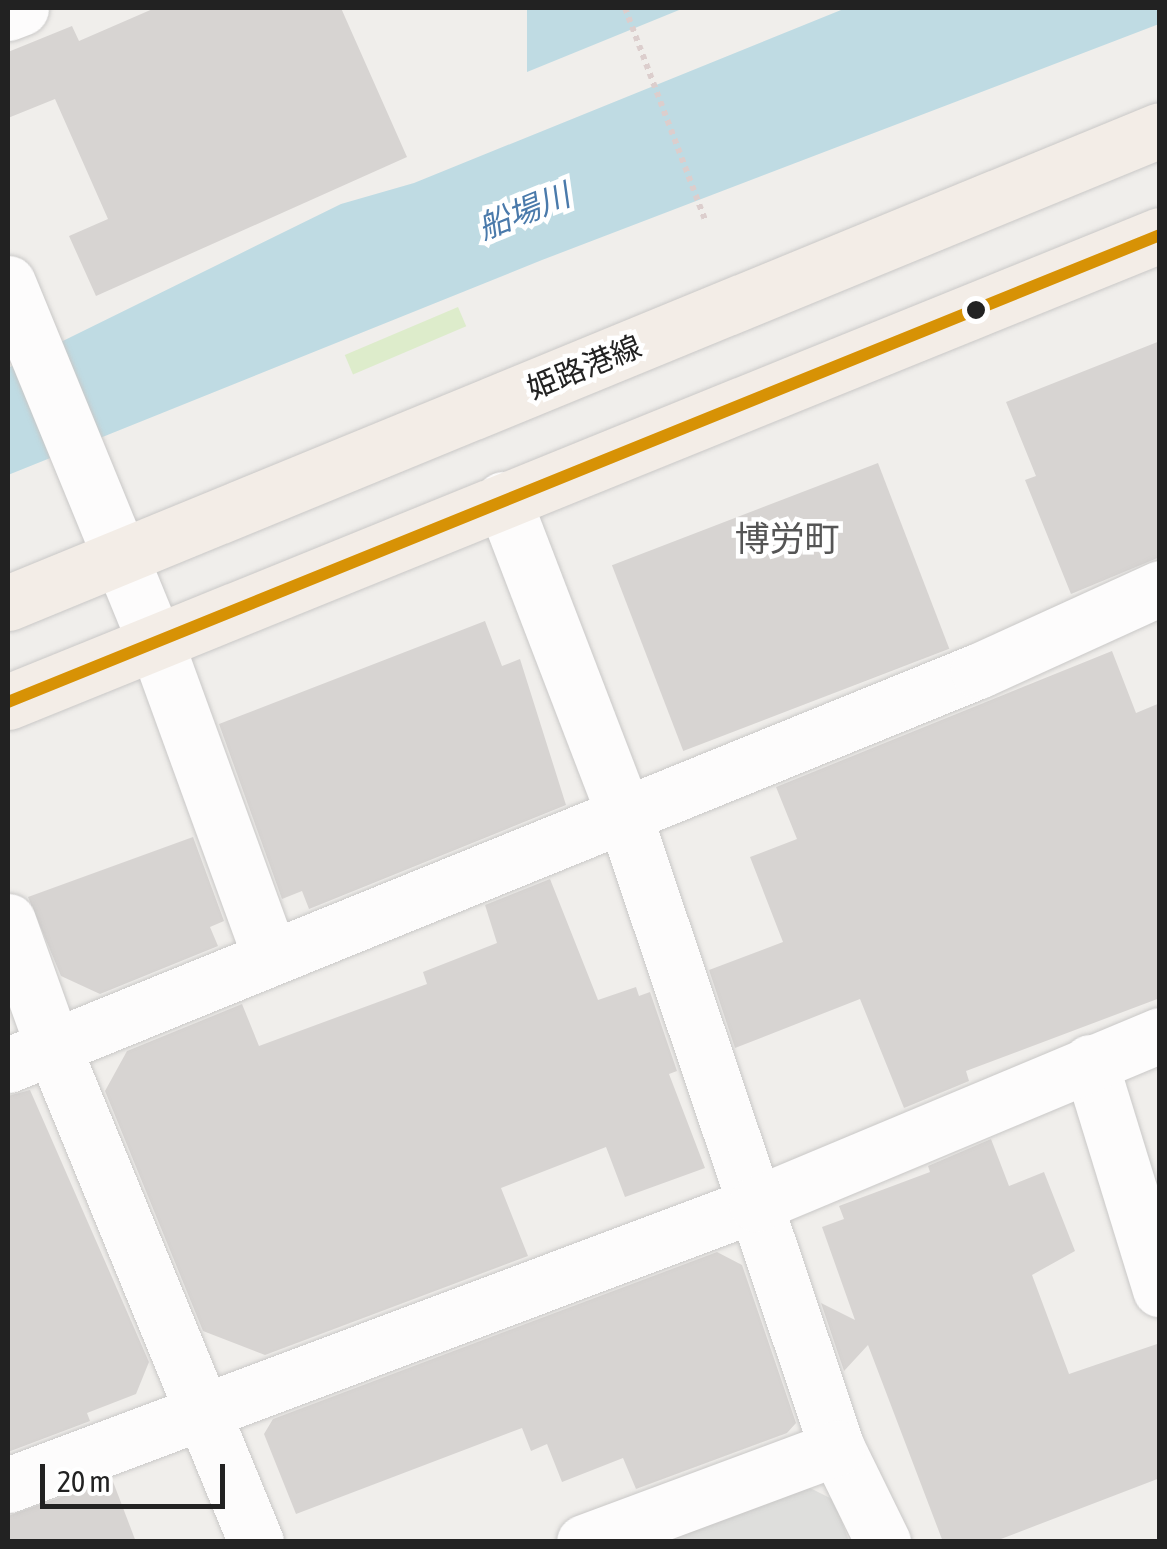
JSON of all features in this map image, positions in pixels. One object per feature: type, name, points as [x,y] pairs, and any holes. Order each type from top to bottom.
[{"type":"main road","name":"姫路港線","points":[[8,602],[1160,130]]},
{"type":"main road","points":[[8,702],[1160,235]]},
{"type":"street","points":[[8,13],[21,8]]},
{"type":"street","points":[[16,304],[156,643],[270,956]]},
{"type":"street","points":[[503,500],[624,814],[837,1448],[883,1542]]},
{"type":"street","points":[[30,1056],[978,671],[1160,588]]},
{"type":"street","points":[[8,921],[30,1056],[204,1413],[256,1542]]},
{"type":"street","points":[[8,1485],[756,1204],[1160,1035]]},
{"type":"street","points":[[1090,1062],[1160,1289]]},
{"type":"street","points":[[584,1542],[837,1448]]},
{"type":"path","points":[[624,8],[705,220]]},
{"type":"shaded area","points":[[806,1486],[834,1500],[849,1541],[665,1542]]},
{"type":"green space","points":[[458,307],[466,326],[353,374],[345,355]]},
{"type":"water","points":[[527,8],[684,8],[527,72]]},
{"type":"water","name":"船場川","points":[[846,8],[1159,8],[1159,24],[542,260],[8,475],[8,368],[341,204],[414,183]]},
{"type":"building","points":[[155,8],[341,8],[407,157],[96,296],[69,236],[108,219],[55,99],[8,118],[8,52],[72,26],[79,41]]},
{"type":"building","points":[[1160,341],[1160,557],[1071,594],[1025,480],[1036,476],[1006,402]]},
{"type":"building","points":[[878,463],[949,649],[683,751],[612,565]]},
{"type":"building","points":[[485,621],[502,666],[520,659],[566,805],[309,909],[302,891],[282,899],[219,724]]},
{"type":"building","points":[[1112,651],[1136,713],[1160,703],[1160,998],[966,1071],[969,1081],[904,1108],[860,999],[735,1048],[709,970],[783,942],[750,857],[797,839],[776,787]]},
{"type":"building","points":[[193,837],[224,921],[210,927],[218,946],[100,994],[61,976],[28,897]]},
{"type":"building","points":[[550,879],[598,1000],[636,987],[639,996],[650,992],[677,1071],[669,1074],[705,1168],[625,1197],[606,1147],[501,1188],[528,1256],[265,1355],[203,1331],[105,1091],[127,1051],[242,1004],[259,1046],[427,984],[423,972],[497,943],[485,905]]},
{"type":"building","points":[[30,1090],[149,1362],[136,1394],[87,1413],[90,1421],[8,1452],[8,1096]]},
{"type":"building","points":[[991,1139],[1009,1186],[1044,1172],[1075,1251],[1032,1275],[1069,1374],[1160,1343],[1160,1478],[993,1542],[943,1542],[868,1345],[844,1371],[821,1303],[855,1320],[822,1227],[844,1219],[839,1206],[930,1172],[928,1166]]},
{"type":"building","points":[[717,1252],[742,1265],[796,1423],[787,1433],[636,1489],[623,1458],[562,1482],[547,1444],[531,1451],[522,1428],[296,1514],[264,1434],[273,1419]]},
{"type":"building","points":[[112,1479],[136,1542],[8,1542],[8,1516]]},
{"type":"transit line","points":[[8,702],[1160,235]]},
{"type":"district","name":"博労町","points":[[787,538]]}]
